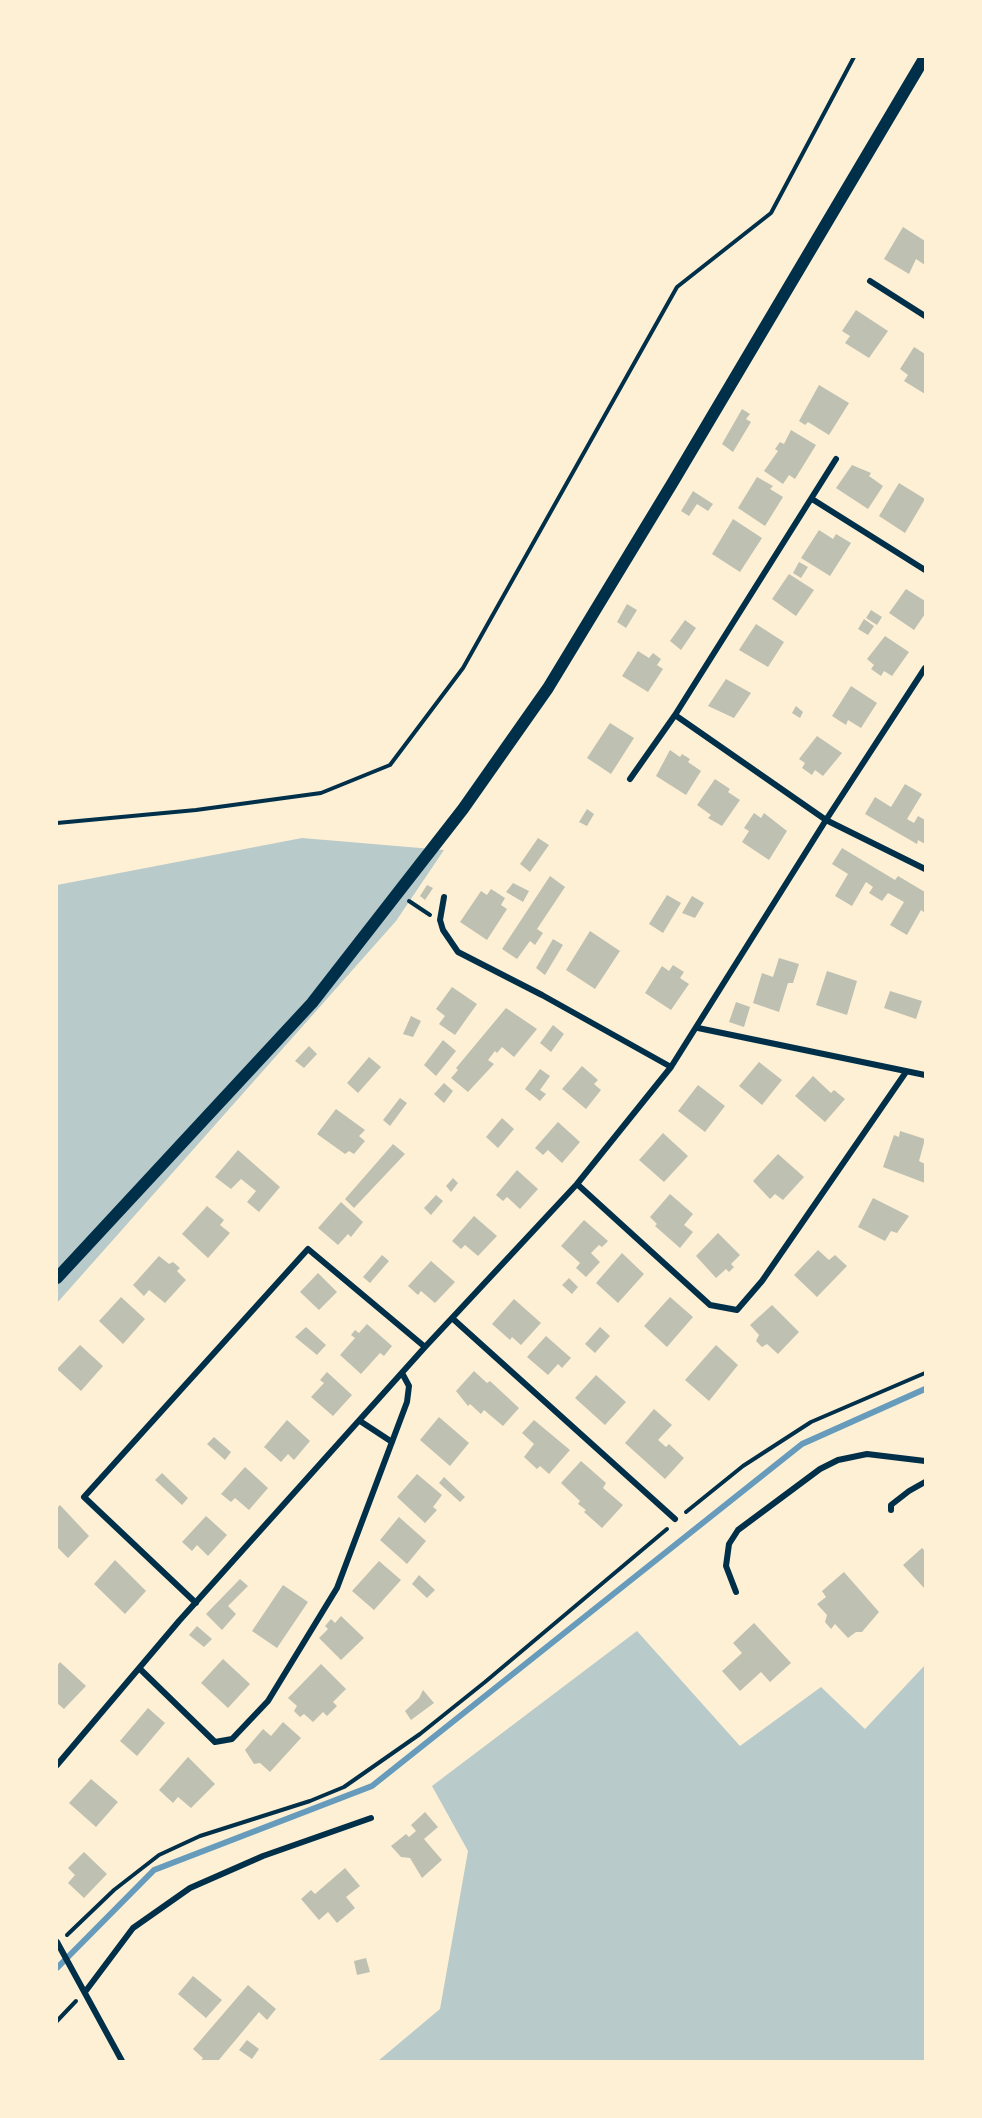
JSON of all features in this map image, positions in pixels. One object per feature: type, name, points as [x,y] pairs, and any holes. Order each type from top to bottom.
[{"type":"main road","points":[[57,1278],[312,1003],[463,809],[548,688],[925,57]]},
{"type":"street","points":[[870,281],[925,316]]},
{"type":"street","points":[[630,779],[675,716],[836,459]]},
{"type":"street","points":[[812,499],[925,570]]},
{"type":"street","points":[[57,1765],[196,1603],[425,1347],[577,1184],[671,1067],[698,1028],[826,820],[925,668]]},
{"type":"street","points":[[675,716],[826,820],[925,869]]},
{"type":"street","points":[[444,897],[440,920],[443,930],[458,952],[542,994],[671,1067]]},
{"type":"street","points":[[698,1028],[925,1075]]},
{"type":"street","points":[[577,1184],[710,1305],[737,1310],[762,1281],[906,1072]]},
{"type":"street","points":[[196,1603],[84,1497],[308,1250],[425,1347]]},
{"type":"street","points":[[452,1318],[675,1519]]},
{"type":"street","points":[[140,1668],[215,1742],[232,1739],[268,1701],[337,1588],[409,1392],[409,1386],[402,1373]]},
{"type":"street","points":[[360,1420],[392,1442]]},
{"type":"street","points":[[736,1592],[726,1566],[729,1544],[738,1530],[820,1469],[838,1460],[867,1454],[925,1461]]},
{"type":"street","points":[[891,1510],[891,1505],[925,1482]]},
{"type":"street","points":[[85,1992],[133,1928],[190,1888],[263,1856],[371,1818]]},
{"type":"street","points":[[57,1942],[122,2061]]},
{"type":"path","points":[[57,823],[196,810],[321,792],[390,765],[463,668],[677,287],[771,213],[854,57]]},
{"type":"path","points":[[65,1936],[114,1890],[159,1855],[200,1836],[310,1801],[344,1787],[420,1734],[485,1682],[573,1610],[596,1587],[664,1533],[675,1519],[743,1466],[811,1422],[925,1373]]},
{"type":"path","points":[[57,2021],[85,1992]]},
{"type":"shaded area","points":[[302,838],[444,850],[396,921],[57,1303],[57,885]]},
{"type":"shaded area","points":[[637,1631],[740,1746],[821,1687],[865,1729],[925,1665],[925,2061],[378,2061],[440,2009],[468,1851],[432,1786]]},
{"type":"building","points":[[903,227],[925,241],[925,265],[916,259],[909,274],[884,259]]},
{"type":"building","points":[[856,310],[888,331],[869,358],[845,343],[850,336],[842,331]]},
{"type":"building","points":[[914,347],[925,354],[925,394],[904,381],[908,375],[900,369]]},
{"type":"building","points":[[819,385],[849,403],[829,435],[808,422],[805,425],[799,421]]},
{"type":"building","points":[[742,409],[750,414],[746,419],[751,422],[733,452],[722,444]]},
{"type":"building","points":[[791,430],[816,445],[795,479],[789,475],[783,484],[764,471],[778,451],[775,449],[780,442],[784,444]]},
{"type":"building","points":[[852,465],[871,473],[869,476],[883,486],[868,509],[836,488]]},
{"type":"building","points":[[757,477],[773,486],[770,489],[783,497],[765,526],[738,508]]},
{"type":"building","points":[[899,483],[925,499],[905,533],[879,516]]},
{"type":"building","points":[[693,491],[713,504],[708,511],[697,504],[689,516],[681,511]]},
{"type":"building","points":[[733,519],[762,538],[740,572],[712,554]]},
{"type":"building","points":[[819,530],[833,539],[836,534],[851,543],[830,576],[801,558]]},
{"type":"building","points":[[799,562],[808,567],[801,578],[793,573]]},
{"type":"building","points":[[789,574],[814,590],[796,616],[772,599]]},
{"type":"building","points":[[906,589],[925,601],[925,614],[914,630],[889,613]]},
{"type":"building","points":[[627,604],[637,610],[626,628],[617,622]]},
{"type":"building","points":[[871,610],[882,617],[877,625],[866,618]]},
{"type":"building","points":[[864,619],[874,626],[868,635],[858,629]]},
{"type":"building","points":[[685,620],[696,628],[681,650],[670,641]]},
{"type":"building","points":[[756,624],[784,642],[768,667],[739,650]]},
{"type":"building","points":[[885,636],[909,652],[892,676],[884,671],[881,676],[871,669],[874,665],[867,659]]},
{"type":"building","points":[[638,651],[649,658],[653,653],[661,659],[657,665],[663,669],[648,692],[622,676]]},
{"type":"building","points":[[726,679],[751,693],[734,718],[708,706]]},
{"type":"building","points":[[851,686],[877,703],[861,728],[848,720],[846,725],[832,716]]},
{"type":"building","points":[[796,706],[803,712],[800,718],[792,713]]},
{"type":"building","points":[[610,723],[634,738],[611,774],[587,758]]},
{"type":"building","points":[[817,736],[842,753],[823,776],[815,770],[812,775],[802,768],[805,763],[799,759]]},
{"type":"building","points":[[670,750],[680,757],[682,754],[690,759],[688,762],[701,771],[686,795],[656,776]]},
{"type":"building","points":[[715,779],[730,789],[728,792],[740,800],[722,826],[708,818],[711,815],[697,805]]},
{"type":"building","points":[[905,784],[922,794],[907,819],[914,823],[918,816],[925,820],[925,844],[918,840],[917,844],[865,814],[875,797],[891,807]]},
{"type":"building","points":[[587,809],[594,814],[587,826],[579,822]]},
{"type":"building","points":[[754,813],[761,818],[764,813],[787,831],[769,860],[742,842],[749,831],[744,828]]},
{"type":"building","points":[[538,838],[549,845],[530,872],[520,864]]},
{"type":"building","points":[[842,848],[895,880],[898,876],[925,892],[925,913],[921,910],[907,935],[890,925],[904,902],[888,893],[882,901],[869,893],[873,887],[866,882],[852,906],[835,896],[848,874],[832,864]]},
{"type":"building","points":[[550,876],[565,887],[537,929],[543,933],[535,945],[530,941],[517,959],[502,949]]},
{"type":"building","points":[[513,883],[529,891],[523,902],[506,892]]},
{"type":"building","points":[[427,885],[433,888],[425,900],[420,896]]},
{"type":"building","points":[[491,889],[505,898],[501,905],[507,909],[487,940],[460,922],[481,891],[487,895]]},
{"type":"building","points":[[667,895],[681,903],[663,933],[649,924]]},
{"type":"building","points":[[692,896],[704,903],[695,918],[682,913]]},
{"type":"building","points":[[590,931],[620,951],[595,989],[566,970]]},
{"type":"building","points":[[553,939],[563,945],[545,975],[536,968]]},
{"type":"building","points":[[779,958],[799,964],[793,983],[788,983],[779,1012],[753,1003],[762,973],[773,977]]},
{"type":"building","points":[[673,965],[684,972],[680,978],[689,984],[671,1010],[645,993],[662,966],[669,971]]},
{"type":"building","points":[[827,971],[857,981],[847,1015],[816,1005]]},
{"type":"building","points":[[452,987],[477,1004],[455,1035],[439,1024],[445,1016],[436,1009]]},
{"type":"building","points":[[890,991],[922,1001],[916,1019],[884,1008]]},
{"type":"building","points":[[736,1002],[750,1007],[744,1027],[729,1022]]},
{"type":"building","points":[[506,1008],[537,1029],[514,1057],[502,1047],[497,1053],[495,1051],[488,1060],[494,1064],[468,1092],[451,1078],[458,1070],[456,1068]]},
{"type":"building","points":[[411,1016],[421,1021],[413,1037],[403,1034]]},
{"type":"building","points":[[553,1025],[564,1034],[551,1052],[540,1043]]},
{"type":"building","points":[[443,1040],[456,1051],[436,1076],[424,1065]]},
{"type":"building","points":[[309,1046],[317,1054],[304,1068],[295,1061]]},
{"type":"building","points":[[369,1057],[381,1067],[358,1093],[347,1083]]},
{"type":"building","points":[[759,1062],[782,1080],[762,1105],[739,1086]]},
{"type":"building","points":[[582,1066],[598,1080],[594,1084],[601,1090],[586,1109],[562,1089]]},
{"type":"building","points":[[540,1069],[550,1076],[540,1090],[546,1094],[540,1101],[525,1089]]},
{"type":"building","points":[[813,1076],[831,1093],[834,1090],[845,1099],[825,1122],[795,1096]]},
{"type":"building","points":[[444,1083],[453,1091],[444,1103],[434,1094]]},
{"type":"building","points":[[698,1085],[725,1106],[705,1132],[678,1111]]},
{"type":"building","points":[[400,1098],[407,1103],[390,1126],[383,1120]]},
{"type":"building","points":[[336,1109],[365,1130],[359,1136],[365,1141],[354,1154],[349,1151],[345,1154],[317,1134]]},
{"type":"building","points":[[502,1118],[514,1129],[498,1148],[486,1137]]},
{"type":"building","points":[[558,1122],[580,1142],[562,1163],[548,1150],[543,1155],[535,1148]]},
{"type":"building","points":[[900,1131],[925,1139],[919,1161],[925,1164],[925,1183],[883,1167],[894,1135],[899,1137]]},
{"type":"building","points":[[663,1133],[688,1156],[664,1182],[639,1160]]},
{"type":"building","points":[[393,1144],[405,1154],[354,1208],[345,1199]]},
{"type":"building","points":[[238,1150],[280,1187],[259,1212],[247,1202],[256,1191],[241,1179],[231,1189],[215,1177]]},
{"type":"building","points":[[778,1154],[804,1177],[783,1200],[775,1194],[770,1199],[753,1181]]},
{"type":"building","points":[[517,1170],[538,1189],[520,1209],[507,1197],[503,1201],[496,1195]]},
{"type":"building","points":[[453,1178],[458,1183],[451,1192],[446,1186]]},
{"type":"building","points":[[670,1194],[693,1214],[684,1225],[693,1232],[680,1248],[655,1226],[657,1224],[650,1217]]},
{"type":"building","points":[[436,1195],[443,1201],[431,1215],[424,1208]]},
{"type":"building","points":[[873,1198],[909,1216],[897,1233],[891,1231],[885,1241],[858,1227]]},
{"type":"building","points":[[341,1202],[363,1222],[351,1237],[348,1234],[338,1245],[318,1228]]},
{"type":"building","points":[[207,1206],[224,1220],[220,1225],[230,1233],[208,1258],[182,1234]]},
{"type":"building","points":[[474,1216],[497,1236],[478,1256],[465,1245],[461,1249],[452,1241]]},
{"type":"building","points":[[584,1220],[608,1241],[602,1247],[599,1245],[591,1253],[600,1262],[586,1277],[576,1268],[580,1263],[561,1246]]},
{"type":"building","points":[[718,1233],[740,1255],[731,1264],[734,1267],[729,1272],[726,1269],[716,1278],[696,1256]]},
{"type":"building","points":[[818,1250],[829,1260],[835,1255],[847,1266],[817,1297],[794,1275]]},
{"type":"building","points":[[622,1253],[644,1274],[618,1303],[596,1283]]},
{"type":"building","points":[[382,1255],[389,1261],[370,1283],[363,1277]]},
{"type":"building","points":[[159,1256],[169,1264],[173,1262],[180,1268],[177,1271],[186,1280],[165,1303],[149,1290],[144,1296],[133,1285]]},
{"type":"building","points":[[431,1261],[455,1282],[435,1303],[421,1291],[418,1295],[408,1286]]},
{"type":"building","points":[[318,1273],[337,1292],[319,1310],[300,1292]]},
{"type":"building","points":[[569,1278],[578,1287],[572,1294],[562,1285]]},
{"type":"building","points":[[121,1297],[145,1319],[123,1344],[99,1321]]},
{"type":"building","points":[[670,1297],[693,1317],[667,1347],[644,1326]]},
{"type":"building","points":[[514,1299],[541,1323],[521,1345],[512,1337],[510,1340],[492,1324]]},
{"type":"building","points":[[772,1305],[799,1332],[778,1354],[767,1344],[762,1347],[756,1341],[759,1335],[750,1325]]},
{"type":"building","points":[[367,1324],[392,1346],[384,1356],[380,1353],[361,1374],[340,1355],[355,1338],[351,1335],[355,1330],[359,1333]]},
{"type":"building","points":[[306,1327],[326,1345],[317,1355],[295,1337]]},
{"type":"building","points":[[600,1327],[610,1336],[595,1353],[585,1344]]},
{"type":"building","points":[[546,1336],[571,1358],[562,1368],[558,1364],[548,1375],[527,1357]]},
{"type":"building","points":[[80,1345],[103,1366],[81,1391],[57,1369]]},
{"type":"building","points":[[716,1345],[738,1365],[709,1401],[685,1380]]},
{"type":"building","points":[[474,1371],[487,1383],[490,1381],[519,1408],[503,1426],[484,1410],[481,1414],[470,1404],[468,1406],[456,1391]]},
{"type":"building","points":[[327,1372],[352,1395],[333,1416],[311,1397],[324,1383],[320,1380]]},
{"type":"building","points":[[596,1375],[626,1402],[605,1425],[575,1398]]},
{"type":"building","points":[[654,1409],[672,1425],[658,1440],[666,1447],[669,1444],[684,1458],[665,1479],[625,1443]]},
{"type":"building","points":[[439,1417],[469,1443],[450,1466],[420,1440]]},
{"type":"building","points":[[287,1420],[310,1441],[294,1460],[288,1454],[281,1462],[264,1447]]},
{"type":"building","points":[[534,1420],[570,1450],[549,1474],[540,1466],[537,1469],[524,1457],[534,1444],[522,1433]]},
{"type":"building","points":[[214,1437],[231,1452],[225,1460],[207,1444]]},
{"type":"building","points":[[581,1461],[606,1483],[603,1488],[623,1505],[602,1528],[584,1512],[586,1510],[578,1504],[580,1501],[561,1483]]},
{"type":"building","points":[[245,1467],[268,1488],[249,1510],[235,1498],[231,1502],[221,1494]]},
{"type":"building","points":[[162,1473],[188,1498],[182,1505],[155,1480]]},
{"type":"building","points":[[417,1474],[442,1495],[433,1507],[437,1510],[425,1523],[397,1497]]},
{"type":"building","points":[[444,1477],[465,1497],[460,1502],[439,1483]]},
{"type":"building","points":[[60,1505],[89,1536],[68,1558],[57,1547],[57,1508]]},
{"type":"building","points":[[206,1516],[227,1535],[208,1556],[197,1545],[192,1551],[182,1542]]},
{"type":"building","points":[[399,1517],[426,1541],[407,1564],[380,1540]]},
{"type":"building","points":[[922,1548],[925,1551],[925,1589],[903,1565]]},
{"type":"building","points":[[115,1560],[146,1591],[125,1614],[94,1584]]},
{"type":"building","points":[[379,1561],[401,1580],[374,1610],[352,1591]]},
{"type":"building","points":[[844,1572],[879,1612],[862,1632],[856,1632],[848,1638],[835,1624],[831,1629],[825,1622],[827,1615],[817,1604],[826,1597],[822,1591]]},
{"type":"building","points":[[419,1575],[435,1590],[427,1598],[412,1584]]},
{"type":"building","points":[[240,1579],[248,1586],[228,1606],[236,1614],[222,1630],[206,1614]]},
{"type":"building","points":[[283,1585],[308,1602],[277,1648],[252,1631]]},
{"type":"building","points":[[341,1616],[364,1638],[341,1660],[319,1638],[328,1629],[325,1626],[331,1619],[335,1623]]},
{"type":"building","points":[[754,1623],[791,1663],[770,1682],[761,1672],[740,1691],[722,1671],[742,1653],[733,1643]]},
{"type":"building","points":[[197,1626],[212,1639],[204,1647],[189,1635]]},
{"type":"building","points":[[223,1659],[250,1684],[228,1708],[201,1683]]},
{"type":"building","points":[[60,1662],[86,1686],[64,1709],[57,1703],[57,1666]]},
{"type":"building","points":[[321,1664],[346,1689],[333,1702],[337,1706],[327,1716],[323,1712],[313,1722],[304,1714],[300,1717],[294,1711],[297,1706],[288,1698]]},
{"type":"building","points":[[423,1690],[434,1703],[411,1720],[405,1711],[419,1698]]},
{"type":"building","points":[[148,1708],[165,1723],[137,1756],[120,1741]]},
{"type":"building","points":[[283,1722],[301,1738],[270,1772],[260,1763],[254,1764],[245,1750],[263,1729],[271,1736]]},
{"type":"building","points":[[188,1757],[215,1784],[191,1808],[178,1797],[173,1803],[159,1790]]},
{"type":"building","points":[[91,1779],[118,1802],[96,1827],[69,1803]]},
{"type":"building","points":[[425,1812],[438,1827],[424,1839],[442,1860],[422,1878],[410,1858],[401,1857],[391,1846],[406,1834],[409,1837],[416,1831],[411,1825]]},
{"type":"building","points":[[84,1852],[107,1874],[84,1898],[68,1883],[75,1875],[68,1868]]},
{"type":"building","points":[[345,1868],[360,1886],[346,1897],[355,1908],[337,1923],[328,1912],[319,1920],[301,1899],[311,1890],[315,1894]]},
{"type":"building","points":[[366,1958],[370,1972],[357,1975],[354,1961]]},
{"type":"building","points":[[193,1976],[222,2000],[206,2018],[178,1994]]},
{"type":"building","points":[[248,1985],[276,2009],[267,2020],[259,2012],[218,2061],[201,2061],[203,2058],[193,2049]]},
{"type":"building","points":[[247,2040],[259,2049],[252,2059],[239,2050]]},
{"type":"waterway","points":[[57,1968],[154,1870],[372,1786],[802,1444],[925,1389]]}]
